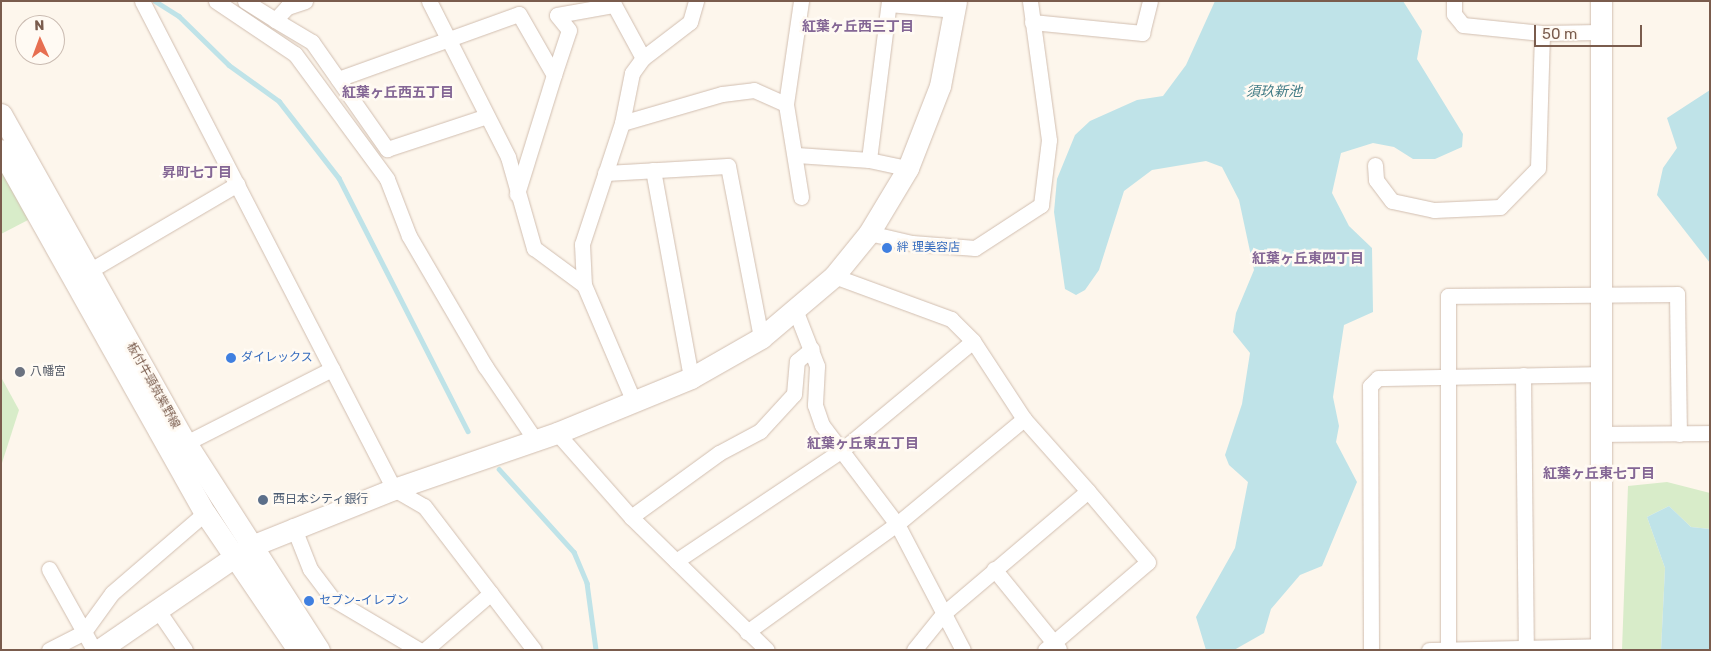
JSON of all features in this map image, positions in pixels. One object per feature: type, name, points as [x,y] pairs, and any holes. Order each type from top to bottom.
[{"type":"street","points":[[142,1],[394,489],[424,506],[534,650]]},
{"type":"street","points":[[216,1],[295,54],[387,179],[408,236],[536,441]]},
{"type":"street","points":[[245,1],[312,42],[387,149],[487,116]]},
{"type":"street","points":[[275,20],[287,7],[305,1]]},
{"type":"street","points":[[429,1],[508,158],[516,194],[534,248],[584,285]]},
{"type":"street","points":[[634,402],[584,285],[582,244],[622,123],[632,74],[643,58],[690,22],[696,1]]},
{"type":"street","points":[[801,1],[786,104],[797,155],[801,197]]},
{"type":"street","points":[[869,233],[912,243],[976,248],[1041,205],[1049,140],[1030,1]]},
{"type":"street","points":[[1032,22],[1142,33],[1150,1]]},
{"type":"street","points":[[1454,1],[1454,14],[1463,25],[1542,33],[1599,32]]},
{"type":"street","points":[[1429,650],[1601,648],[1599,32],[1601,1]]},
{"type":"street","points":[[516,194],[569,30],[557,15],[613,3],[643,58]]},
{"type":"street","points":[[99,650],[159,612],[241,552],[293,526],[394,489],[536,441],[691,378],[761,338],[796,312],[834,276],[869,233],[908,168],[940,86],[956,6],[889,3],[869,160]]},
{"type":"street","points":[[338,79],[520,14],[554,74]]},
{"type":"street","points":[[1375,166],[1376,180],[1392,202],[1434,210],[1500,207],[1538,168],[1542,33]]},
{"type":"street","points":[[622,123],[722,94],[754,90],[786,104]]},
{"type":"street","name":"板付牛頸筑紫野線","points":[[1,114],[88,272],[186,443],[241,552],[298,650]]},
{"type":"street","name":"板付牛頸筑紫野線","points":[[1,150],[204,512],[241,552],[319,650]]},
{"type":"street","points":[[797,155],[869,160],[908,168]]},
{"type":"street","points":[[605,173],[728,166],[761,338]]},
{"type":"street","points":[[652,170],[691,378]]},
{"type":"street","points":[[88,272],[237,184]]},
{"type":"street","points":[[834,276],[952,319],[973,341],[1024,419],[1148,562],[1052,647],[994,569]]},
{"type":"street","points":[[1448,649],[1446,377],[1448,296],[1600,293],[1677,294],[1679,434]]},
{"type":"street","points":[[796,312],[812,349],[817,366],[815,405],[822,425],[843,449],[897,524],[963,650]]},
{"type":"street","points":[[676,561],[843,449],[973,341]]},
{"type":"street","points":[[631,517],[719,453],[760,431],[794,394],[797,361],[812,349]]},
{"type":"street","points":[[186,443],[332,369]]},
{"type":"street","points":[[1371,650],[1370,386],[1378,378],[1599,374]]},
{"type":"street","points":[[1523,376],[1526,648]]},
{"type":"street","points":[[747,632],[897,524],[1024,419]]},
{"type":"street","points":[[557,433],[631,517],[767,650]]},
{"type":"street","points":[[1601,434],[1710,433]]},
{"type":"street","points":[[914,650],[943,614],[1088,491]]},
{"type":"street","points":[[49,650],[83,632],[112,593],[204,512]]},
{"type":"street","points":[[293,526],[310,569],[333,599],[420,650]]},
{"type":"street","points":[[49,569],[94,650]]},
{"type":"street","points":[[426,650],[491,593]]},
{"type":"street","points":[[159,612],[185,650]]},
{"type":"green space","points":[[1,171],[30,219],[1,234]]},
{"type":"green space","points":[[1,377],[19,410],[1,466]]},
{"type":"green space","points":[[1667,482],[1710,493],[1710,529],[1691,527],[1669,506],[1647,517],[1665,568],[1661,650],[1622,650],[1628,486]]},
{"type":"water","name":"須玖新池","points":[[1215,1],[1403,1],[1422,31],[1417,59],[1463,134],[1462,147],[1435,159],[1413,159],[1394,147],[1373,143],[1341,153],[1332,193],[1349,226],[1372,248],[1373,312],[1344,325],[1333,397],[1339,426],[1336,442],[1357,482],[1322,566],[1300,575],[1271,609],[1264,633],[1234,650],[1206,650],[1196,617],[1235,548],[1248,482],[1229,465],[1225,455],[1242,404],[1250,353],[1233,332],[1236,313],[1254,270],[1239,200],[1222,167],[1206,161],[1152,170],[1124,191],[1099,270],[1085,290],[1076,295],[1065,289],[1054,212],[1057,179],[1075,135],[1090,121],[1137,100],[1163,96],[1186,65]]},
{"type":"water","points":[[1710,90],[1710,263],[1657,195],[1663,168],[1677,148],[1667,118]]},
{"type":"water","points":[[1669,506],[1691,527],[1710,529],[1710,650],[1661,650],[1665,568],[1647,517]]},
{"type":"waterway","points":[[155,1],[179,16],[229,65],[279,101],[339,178],[468,431]]},
{"type":"waterway","points":[[499,469],[574,552],[587,583],[596,650]]},
{"type":"place","name":"絆 理美容店","points":[[887,248]]},
{"type":"place","name":"ダイレックス","points":[[231,358]]},
{"type":"place","name":"八幡宮","points":[[20,372]]},
{"type":"place","name":"西日本シティ銀行","points":[[263,500]]},
{"type":"place","name":"セブン-イレブン","points":[[309,601]]},
{"type":"district","name":"紅葉ヶ丘西三丁目","points":[[858,27]]},
{"type":"district","name":"紅葉ヶ丘西五丁目","points":[[398,93]]},
{"type":"district","name":"昇町七丁目","points":[[197,173]]},
{"type":"district","name":"紅葉ヶ丘東四丁目","points":[[1308,259]]},
{"type":"district","name":"紅葉ヶ丘東五丁目","points":[[863,444]]},
{"type":"district","name":"紅葉ヶ丘東七丁目","points":[[1599,474]]}]
